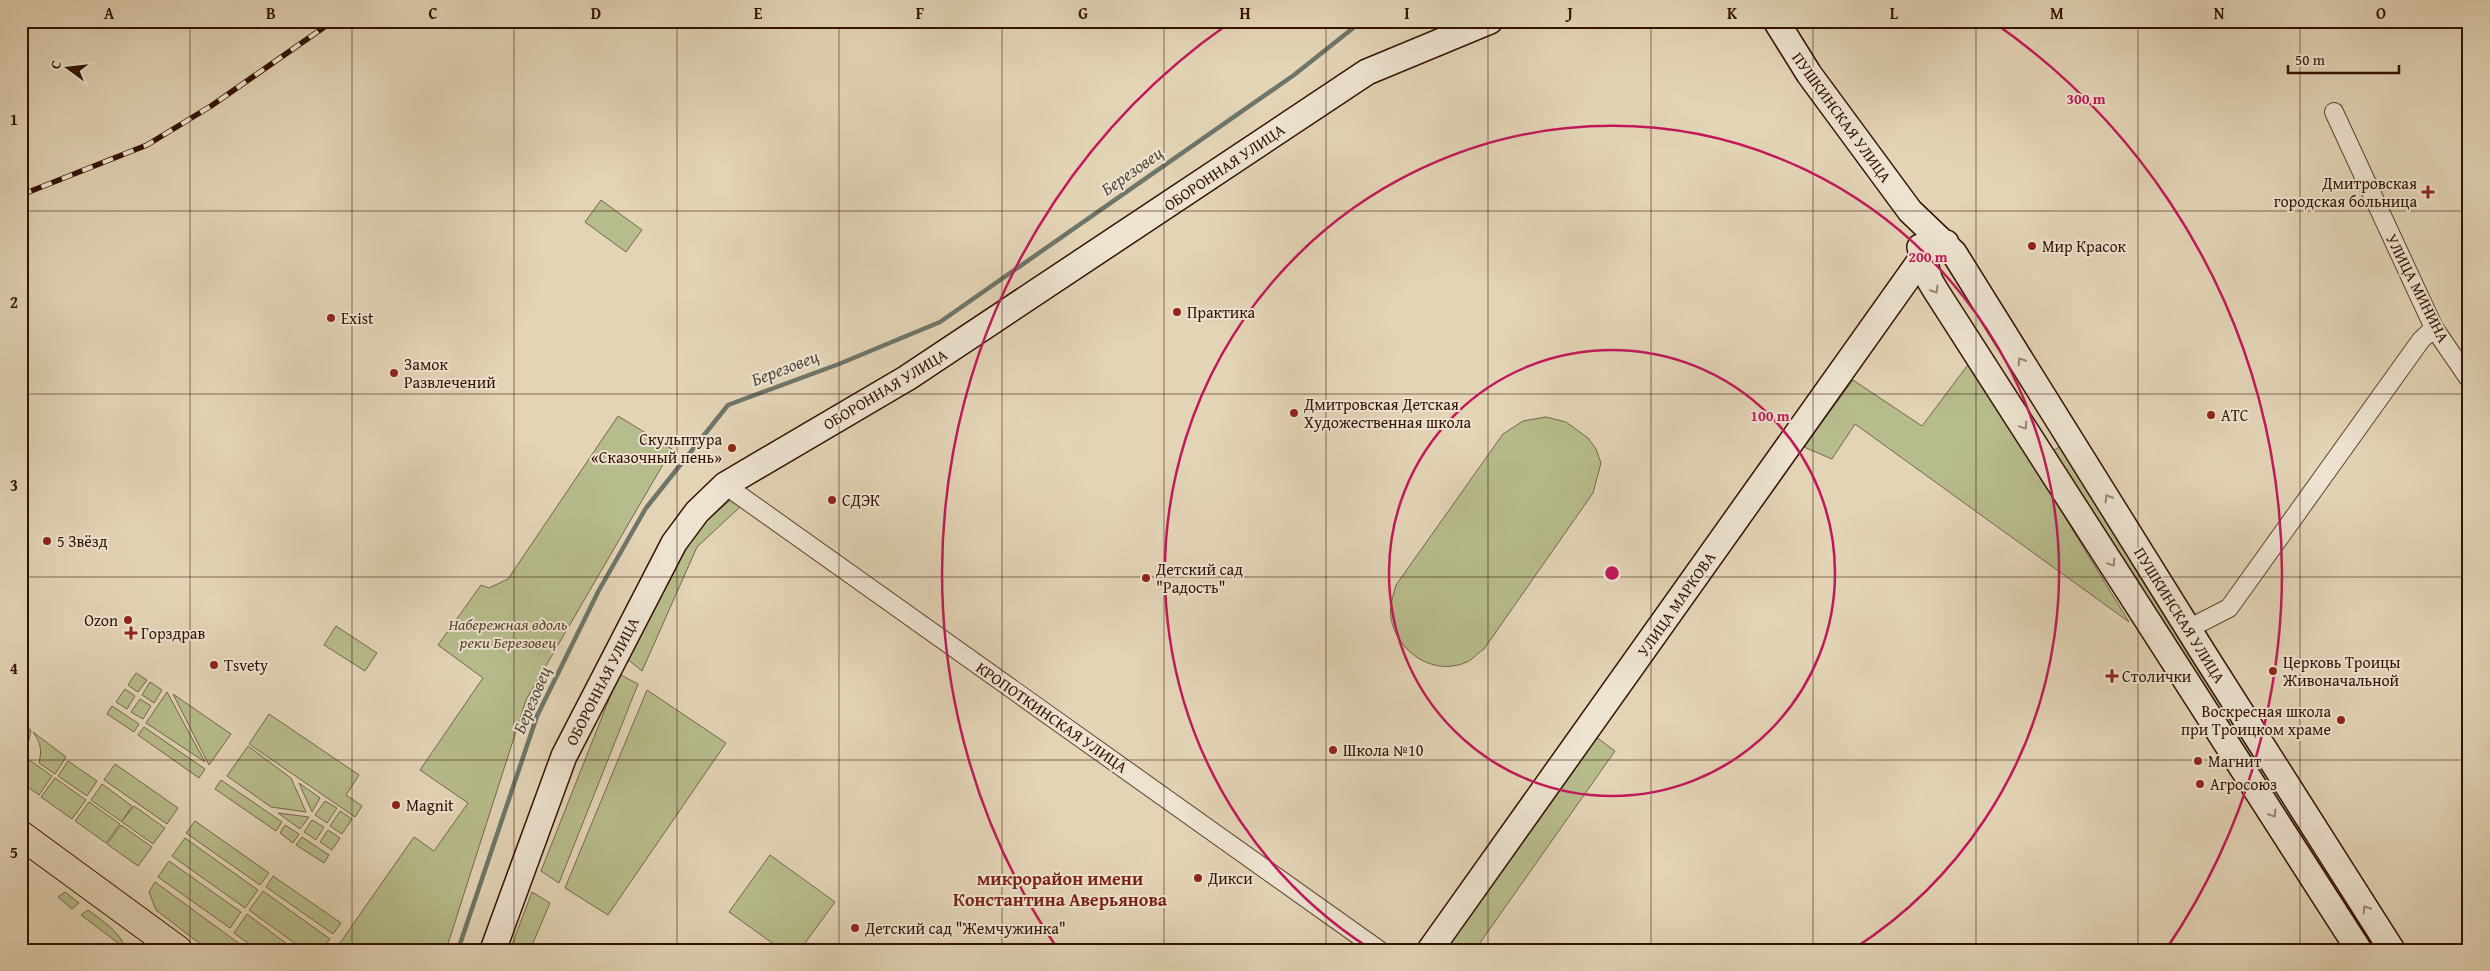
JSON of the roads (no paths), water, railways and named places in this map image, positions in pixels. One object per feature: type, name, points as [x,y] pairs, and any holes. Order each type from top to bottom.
[{"type":"main road","points":[[21,835],[178,950]]},
{"type":"street","name":"ОБОРОННАЯ УЛИЦА","points":[[493,950],[564,756],[674,543],[697,512],[724,485],[908,378],[1367,72],[1490,21]]},
{"type":"street","name":"ПУШКИНСКАЯ УЛИЦА","points":[[1776,21],[1809,74],[1910,211],[1915,222],[1922,258],[1936,291],[2038,447],[2359,950]]},
{"type":"street","name":"УЛИЦА МИНИНА","points":[[2334,112],[2434,328],[2469,379]]},
{"type":"street","name":"ПУШКИНСКАЯ УЛИЦА","points":[[1910,211],[1946,243],[2392,950]]},
{"type":"street","points":[[1922,258],[1946,243]]},
{"type":"street","name":"УЛИЦА МАРКОВА","points":[[1430,950],[1922,258]]},
{"type":"street","points":[[2188,629],[2229,608],[2421,340],[2434,328]]},
{"type":"street","points":[[2038,447],[2065,431]]},
{"type":"street","name":"КРОПОТКИНСКАЯ УЛИЦА","points":[[724,485],[1379,950]]},
{"type":"waterway","name":"Березовец","points":[[458,950],[537,716],[599,590],[646,508],[728,405],[839,364],[940,322],[1294,75],[1362,21]]},
{"type":"railway","points":[[21,195],[147,145],[211,106],[333,21]]},
{"type":"place","name":"Дмитровская городская больница","points":[[2428,192]]},
{"type":"place","name":"Мир Красок","points":[[2032,246]]},
{"type":"place","name":"Практика","points":[[1177,312]]},
{"type":"place","name":"Exist","points":[[331,318]]},
{"type":"place","name":"Замок Развлечений","points":[[394,373]]},
{"type":"place","name":"Дмитровская Детская Художественная школа","points":[[1294,413]]},
{"type":"place","name":"АТС","points":[[2211,415]]},
{"type":"place","name":"Скульптура «Сказочный пень»","points":[[732,448]]},
{"type":"place","name":"СДЭК","points":[[832,500]]},
{"type":"place","name":"5 Звёзд","points":[[47,541]]},
{"type":"place","name":"Детский сад \"Радость\"","points":[[1146,578]]},
{"type":"place","name":"Ozon","points":[[128,620]]},
{"type":"place","name":"Горздрав","points":[[131,633]]},
{"type":"place","name":"Tsvety","points":[[214,665]]},
{"type":"place","name":"Церковь Троицы Живоначальной","points":[[2273,671]]},
{"type":"place","name":"Столички","points":[[2112,676]]},
{"type":"place","name":"Воскресная школа при Троицком храме","points":[[2341,720]]},
{"type":"place","name":"Школа №10","points":[[1333,750]]},
{"type":"place","name":"Магнит","points":[[2198,761]]},
{"type":"place","name":"Агросоюз","points":[[2200,784]]},
{"type":"place","name":"Magnit","points":[[396,805]]},
{"type":"place","name":"Дикси","points":[[1198,878]]},
{"type":"place","name":"Детский сад \"Жемчужинка\"","points":[[855,928]]},
{"type":"district","name":"микрорайон имени Константина Аверьянова","points":[[1060,890]]},
{"type":"park label","name":"Набережная вдоль реки Березовец","points":[[508,633]]}]
